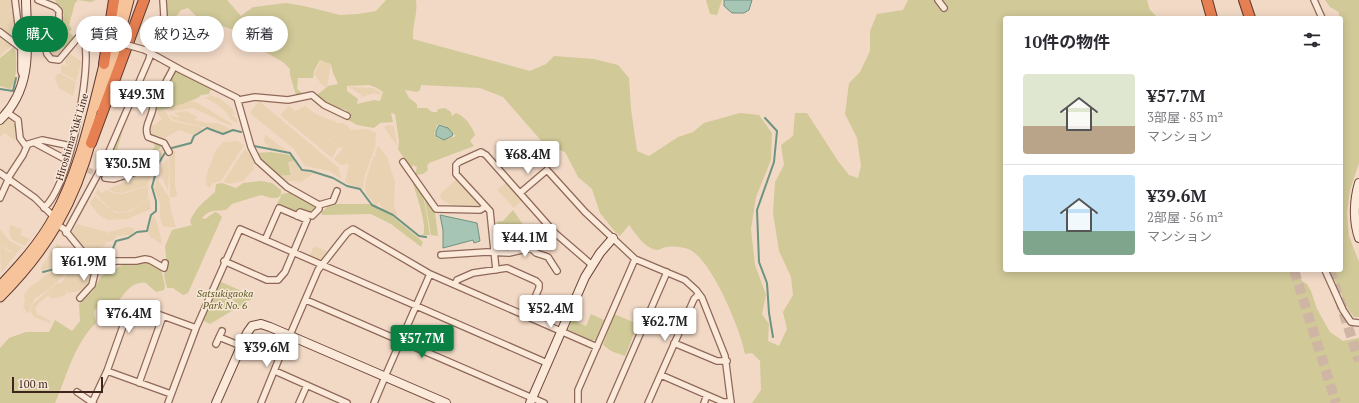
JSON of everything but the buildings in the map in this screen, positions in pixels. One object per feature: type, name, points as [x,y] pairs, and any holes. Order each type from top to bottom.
[{"type":"highway","points":[[104,64],[114,0]]},
{"type":"highway","points":[[91,143],[144,0]]},
{"type":"highway","points":[[1207,0],[1211,16]]},
{"type":"highway","points":[[1244,0],[1249,16]]},
{"type":"main road","name":"Hiroshima Yuki Line","points":[[0,286],[56,221],[77,164],[121,0]]},
{"type":"main road","name":"Hiroshima Yuki Line","points":[[0,297],[31,263],[77,185],[91,143],[129,0]]},
{"type":"street","points":[[15,0],[17,16]]},
{"type":"street","points":[[0,120],[8,113],[17,98],[23,79],[28,51],[26,0]]},
{"type":"street","points":[[38,0],[55,7],[59,11],[59,23],[46,50],[51,59],[60,60],[76,40]]},
{"type":"street","points":[[164,0],[164,16]]},
{"type":"street","points":[[938,0],[944,8]]},
{"type":"street","points":[[1314,0],[1321,16]]},
{"type":"street","points":[[0,32],[12,40]]},
{"type":"street","points":[[21,52],[21,71],[23,79]]},
{"type":"street","points":[[44,208],[50,203],[57,187],[71,146],[83,82],[86,52]]},
{"type":"street","points":[[66,233],[104,163],[149,59],[148,52]]},
{"type":"street","points":[[150,52],[174,67],[219,88],[239,100],[255,97],[288,100],[312,95],[324,105],[347,116]]},
{"type":"street","points":[[169,152],[164,143],[148,137],[147,129],[154,111],[153,106],[174,67]]},
{"type":"street","points":[[239,100],[252,146],[258,161],[287,187],[319,205],[333,200],[337,192]]},
{"type":"street","points":[[8,113],[17,119],[20,138],[27,146]]},
{"type":"street","points":[[0,198],[9,178],[27,146],[42,140],[71,146]]},
{"type":"street","points":[[35,143],[63,158]]},
{"type":"street","points":[[496,270],[490,211],[456,174],[455,170],[459,162],[481,152],[486,155],[555,233],[592,265]]},
{"type":"street","points":[[403,162],[436,209],[480,210],[486,207]]},
{"type":"street","points":[[104,163],[116,167],[154,167]]},
{"type":"street","points":[[105,178],[114,179],[139,171],[139,168]]},
{"type":"street","points":[[520,193],[547,170],[585,212],[635,259],[688,282],[699,294],[726,362],[731,403],[723,402],[661,374]]},
{"type":"street","points":[[0,172],[35,198],[96,268]]},
{"type":"street","points":[[1359,183],[1355,206],[1355,220],[1359,238]]},
{"type":"street","points":[[298,216],[300,212],[312,216],[319,209],[319,205]]},
{"type":"street","points":[[224,261],[273,281],[284,275],[307,220],[279,208],[265,240]]},
{"type":"street","points":[[261,403],[322,265],[347,232],[353,229],[430,274],[597,347]]},
{"type":"street","points":[[168,403],[196,328],[238,230],[265,240],[547,362]]},
{"type":"street","points":[[531,400],[592,265],[613,238]]},
{"type":"street","points":[[441,254],[494,252],[509,253],[530,248],[536,253],[548,257],[557,270]]},
{"type":"street","points":[[96,268],[116,261],[148,259],[164,268],[165,263]]},
{"type":"street","points":[[578,403],[578,390],[635,259]]},
{"type":"street","points":[[80,298],[92,286],[96,268]]},
{"type":"street","points":[[455,285],[457,280],[471,273],[508,268],[538,282],[539,288],[527,316]]},
{"type":"street","points":[[610,403],[667,272]]},
{"type":"street","points":[[1326,272],[1350,322],[1359,323]]},
{"type":"street","points":[[374,403],[430,274]]},
{"type":"street","points":[[648,403],[694,298],[699,294]]},
{"type":"street","points":[[306,300],[531,400],[544,403]]},
{"type":"street","points":[[77,392],[92,403],[107,371],[127,315],[131,309],[141,308],[196,328]]},
{"type":"street","points":[[139,383],[163,316]]},
{"type":"street","points":[[216,403],[250,328],[256,325],[266,326],[289,337],[386,375],[446,403]]},
{"type":"street","points":[[216,344],[222,331]]},
{"type":"street","points":[[219,337],[241,346]]},
{"type":"street","points":[[674,343],[717,361],[726,362]]},
{"type":"street","points":[[107,371],[172,394]]},
{"type":"street","points":[[275,371],[338,401],[347,403]]},
{"type":"street","points":[[299,403],[306,385]]},
{"type":"street","points":[[704,403],[707,395]]},
{"type":"shaded area","points":[[0,0],[12,0],[13,9],[10,10],[13,11],[14,16],[12,16],[12,36],[0,29]]},
{"type":"shaded area","points":[[724,0],[752,0],[749,10],[744,13],[732,13],[724,6]]},
{"type":"shaded area","points":[[0,36],[12,45],[0,56]]},
{"type":"shaded area","points":[[48,52],[63,52],[58,57],[53,58]]},
{"type":"shaded area","points":[[69,53],[81,61],[79,71],[69,68],[66,64],[65,61]]},
{"type":"shaded area","points":[[321,60],[331,64],[327,87],[322,85],[314,74]]},
{"type":"shaded area","points":[[65,65],[79,72],[76,81],[61,72],[61,66]]},
{"type":"shaded area","points":[[60,73],[76,82],[73,96],[59,88],[55,79],[57,74]]},
{"type":"shaded area","points":[[349,87],[374,88],[381,93],[379,95],[375,93],[362,97]]},
{"type":"shaded area","points":[[209,95],[219,98],[232,108],[235,115],[231,114],[237,119],[238,123],[231,120],[227,113],[218,105],[204,97],[209,97]]},
{"type":"shaded area","points":[[194,101],[228,121],[232,124],[231,126],[193,108],[173,111],[170,109],[171,107]]},
{"type":"shaded area","points":[[259,101],[339,168],[341,179],[330,171],[305,166],[294,149],[251,114],[251,111]]},
{"type":"shaded area","points":[[289,106],[295,111],[305,106],[316,114],[338,123],[343,123],[352,130],[367,129],[376,133],[375,147],[364,178],[363,189],[345,182],[349,164],[341,165],[334,159],[344,147],[340,148],[298,113],[338,147],[332,158],[280,115]]},
{"type":"shaded area","points":[[160,110],[166,112],[171,121],[201,127],[203,130],[194,135],[179,130],[163,139],[148,135],[150,122],[153,126],[162,119],[157,113]]},
{"type":"shaded area","points":[[186,111],[197,117],[195,120],[207,123],[217,123],[229,128],[227,131],[221,133],[217,130],[174,120],[169,115],[181,118],[174,113]]},
{"type":"shaded area","points":[[9,117],[15,122],[15,140],[4,133],[0,137],[0,126]]},
{"type":"shaded area","points":[[389,125],[394,126],[397,146],[384,127]]},
{"type":"shaded area","points":[[439,125],[448,128],[453,134],[452,136],[444,140],[436,136],[436,131]]},
{"type":"shaded area","points":[[265,134],[288,151],[269,148],[264,141]]},
{"type":"shaded area","points":[[237,141],[244,145],[221,181],[213,183],[209,188],[206,185],[207,173],[216,150],[223,142]]},
{"type":"shaded area","points":[[378,146],[387,157],[395,182],[394,205],[398,216],[383,209],[379,202],[376,206],[367,195],[365,188],[366,179],[374,156],[377,155],[375,153]]},
{"type":"shaded area","points":[[161,149],[163,150],[162,156],[154,163],[138,161],[147,155],[154,155]]},
{"type":"shaded area","points":[[245,149],[256,162],[253,166],[255,168],[243,181],[229,184],[223,182]]},
{"type":"shaded area","points":[[172,151],[175,151],[176,197],[170,197],[169,156]]},
{"type":"shaded area","points":[[166,159],[168,159],[169,171],[168,190],[161,176],[161,169]]},
{"type":"shaded area","points":[[288,162],[295,162],[302,172],[314,173],[301,182],[282,180],[277,176],[292,175]]},
{"type":"shaded area","points":[[151,172],[151,175],[146,186],[122,193],[114,192],[108,189]]},
{"type":"shaded area","points":[[157,179],[169,197],[171,211],[176,227],[165,227],[162,225],[160,203],[154,189]]},
{"type":"shaded area","points":[[457,179],[480,205],[478,208],[449,204],[441,199],[440,194]]},
{"type":"shaded area","points":[[507,182],[523,200],[514,208],[497,190]]},
{"type":"shaded area","points":[[148,186],[148,198],[135,208],[126,212],[111,210],[95,193],[98,189],[102,193],[106,190],[123,194]]},
{"type":"shaded area","points":[[95,196],[109,209],[116,213],[130,212],[149,198],[151,209],[127,219],[108,220],[99,215],[90,204]]},
{"type":"shaded area","points":[[154,214],[162,244],[150,237],[148,232]]},
{"type":"shaded area","points":[[440,215],[477,223],[480,241],[474,243],[473,240],[443,248],[443,230]]},
{"type":"shaded area","points":[[77,224],[107,232],[108,234],[109,232],[128,227],[134,228],[134,232],[130,235],[117,236],[114,240],[105,243],[106,244],[103,247],[94,251],[86,249],[71,235]]},
{"type":"shaded area","points":[[10,225],[22,229],[20,235],[30,239],[25,246],[11,239],[9,231]]},
{"type":"shaded area","points":[[0,229],[10,241],[22,247],[1,273],[0,245]],"holes":[[[0,245],[14,253],[7,251]]]},
{"type":"shaded area","points":[[57,244],[66,250],[73,250],[76,248],[80,253],[75,252],[65,265],[43,270],[40,269]]},
{"type":"shaded area","points":[[314,246],[329,252],[322,260],[318,261],[309,257]]},
{"type":"shaded area","points":[[78,257],[84,258],[85,260],[85,263],[81,265],[88,264],[92,268],[87,271],[93,273],[90,284],[79,291],[68,293],[68,291],[65,295],[57,298],[50,298],[49,295],[38,304],[35,309],[37,314],[51,321],[50,323],[34,317],[30,311],[33,304],[58,282],[60,284],[72,269],[79,265],[72,268],[48,290],[35,298],[28,314],[23,307],[25,301],[24,295],[27,290],[47,274],[67,268]]},
{"type":"green space","points":[[55,0],[78,0],[75,3],[69,25],[72,29],[69,32],[75,38],[68,47],[68,16],[64,15]]},
{"type":"green space","points":[[78,0],[96,0],[91,2]]},
{"type":"green space","points":[[167,0],[227,0],[241,16],[232,16],[232,29],[224,27],[224,16],[196,16],[188,8],[181,10],[176,16],[168,16]]},
{"type":"green space","points":[[386,0],[416,0],[413,39],[530,71],[546,64],[554,56],[594,59],[618,65],[629,78],[631,109],[637,151],[649,156],[678,137],[693,132],[704,123],[740,113],[759,115],[772,133],[771,160],[756,197],[751,229],[755,265],[766,295],[762,314],[769,324],[768,341],[779,346],[787,329],[783,312],[793,295],[791,277],[779,251],[773,213],[775,182],[784,165],[781,145],[793,136],[795,113],[807,113],[838,161],[849,175],[858,178],[861,166],[857,138],[845,114],[849,83],[860,72],[870,51],[870,31],[877,14],[903,10],[908,0],[1147,0],[1150,10],[1156,16],[1003,16],[1003,272],[1298,272],[1302,281],[1307,284],[1311,291],[1317,309],[1330,332],[1343,341],[1359,338],[1359,403],[752,403],[761,390],[760,361],[752,353],[745,354],[738,329],[724,296],[706,266],[697,255],[686,248],[665,247],[658,250],[649,247],[629,225],[620,236],[616,233],[600,213],[592,189],[578,177],[565,152],[544,144],[503,97],[480,88],[421,85],[420,90],[417,92],[405,90],[409,98],[417,104],[417,108],[427,108],[432,112],[437,112],[438,109],[445,108],[451,112],[452,116],[456,113],[459,114],[468,122],[475,135],[470,141],[474,146],[429,163],[427,166],[428,170],[423,174],[415,175],[417,167],[413,165],[411,170],[398,149],[399,141],[395,114],[391,113],[393,122],[380,123],[374,128],[357,125],[348,120],[348,115],[345,112],[347,110],[330,106],[317,95],[328,86],[338,84],[331,64],[320,60],[314,71],[313,78],[298,78],[297,89],[302,93],[296,95],[290,75],[290,69],[284,63],[266,52],[288,52],[288,16],[241,16],[253,7],[286,3],[340,15],[376,11]],"holes":[[[369,85],[383,92],[380,101],[374,100],[357,104],[358,99],[347,91],[347,86]],[[439,124],[445,126],[456,136],[445,140],[437,138],[434,134],[437,125]]]},
{"type":"green space","points":[[706,0],[722,0],[717,15],[710,14]]},
{"type":"green space","points":[[1325,0],[1359,0],[1359,163],[1350,190],[1347,213],[1349,236],[1359,262],[1359,317],[1354,317],[1348,309],[1331,272],[1343,272],[1343,16],[1339,16],[1339,12],[1330,7]]},
{"type":"green space","points":[[12,49],[12,52],[15,52],[16,69],[14,81],[10,89],[0,86],[0,58]]},
{"type":"green space","points":[[175,71],[211,89],[209,94],[201,95],[193,100],[155,111]]},
{"type":"green space","points":[[144,127],[145,136],[163,145],[154,154],[145,155],[135,159],[134,165],[119,165],[113,162],[110,155],[123,130],[116,153],[121,157],[148,152],[155,147],[154,143],[144,137]]},
{"type":"green space","points":[[270,152],[290,155],[295,161],[288,162],[291,175],[276,176],[260,159],[257,153]]},
{"type":"green space","points":[[412,180],[423,194],[430,235],[423,235],[423,217]]},
{"type":"green space","points":[[261,181],[272,183],[281,190],[281,195],[277,198],[271,198],[261,195],[232,204],[226,210],[213,211],[205,215],[202,218],[205,219],[215,212],[222,217],[188,293],[183,295],[173,288],[167,288],[164,275],[167,268],[165,246],[172,230],[192,225],[190,222],[194,213],[215,192],[216,184],[222,183],[236,188],[243,183]]},
{"type":"green space","points":[[293,192],[316,206],[312,213],[298,209],[296,212],[277,204],[282,194]]},
{"type":"green space","points":[[424,196],[435,212],[438,236],[431,235]]},
{"type":"green space","points":[[335,204],[370,204],[392,216],[423,242],[421,247],[391,224],[371,214],[322,215],[321,213],[328,206]]},
{"type":"green space","points":[[513,210],[526,229],[521,234],[525,240],[525,244],[508,248],[499,246],[499,239],[501,239],[499,225],[496,222],[503,221]]},
{"type":"green space","points":[[147,261],[161,269],[165,286],[164,290],[156,292],[146,283],[133,285],[119,300],[104,303],[97,307],[94,313],[96,323],[88,331],[77,350],[55,403],[0,403],[0,348],[9,338],[26,332],[49,332],[55,320],[72,331],[80,321],[79,304],[93,291],[101,276],[124,264],[135,264]]},
{"type":"green space","name":"Satsukigaoka Park No. 6","points":[[219,281],[255,297],[210,324],[202,320]]},
{"type":"green space","points":[[591,314],[604,320],[596,339],[592,341],[568,330],[572,320],[586,326]]},
{"type":"green space","points":[[614,314],[638,324],[625,356],[611,351],[603,345]]},
{"type":"waterway","points":[[0,89],[13,91],[16,78]]},
{"type":"waterway","points":[[765,118],[777,131],[774,162],[757,210],[759,262],[767,283],[769,313],[773,337]]},
{"type":"waterway","points":[[168,149],[191,143],[194,136],[207,128],[223,134],[233,130],[241,132]]},
{"type":"waterway","points":[[254,146],[290,153],[302,170],[311,171],[333,178],[347,186],[360,189],[372,205],[393,215],[419,236],[426,237]]},
{"type":"waterway","points":[[88,255],[97,263],[101,264],[109,258],[116,241],[128,238],[137,232],[147,231],[151,215],[156,211],[156,201],[152,187],[158,164],[165,153]]},
{"type":"waterway","points":[[43,272],[66,266],[76,255],[83,255]]},
{"type":"tunnel","points":[[65,159],[105,178]]},
{"type":"tunnel","points":[[1295,272],[1336,403]]},
{"type":"tunnel","points":[[1331,272],[1359,361]]}]
